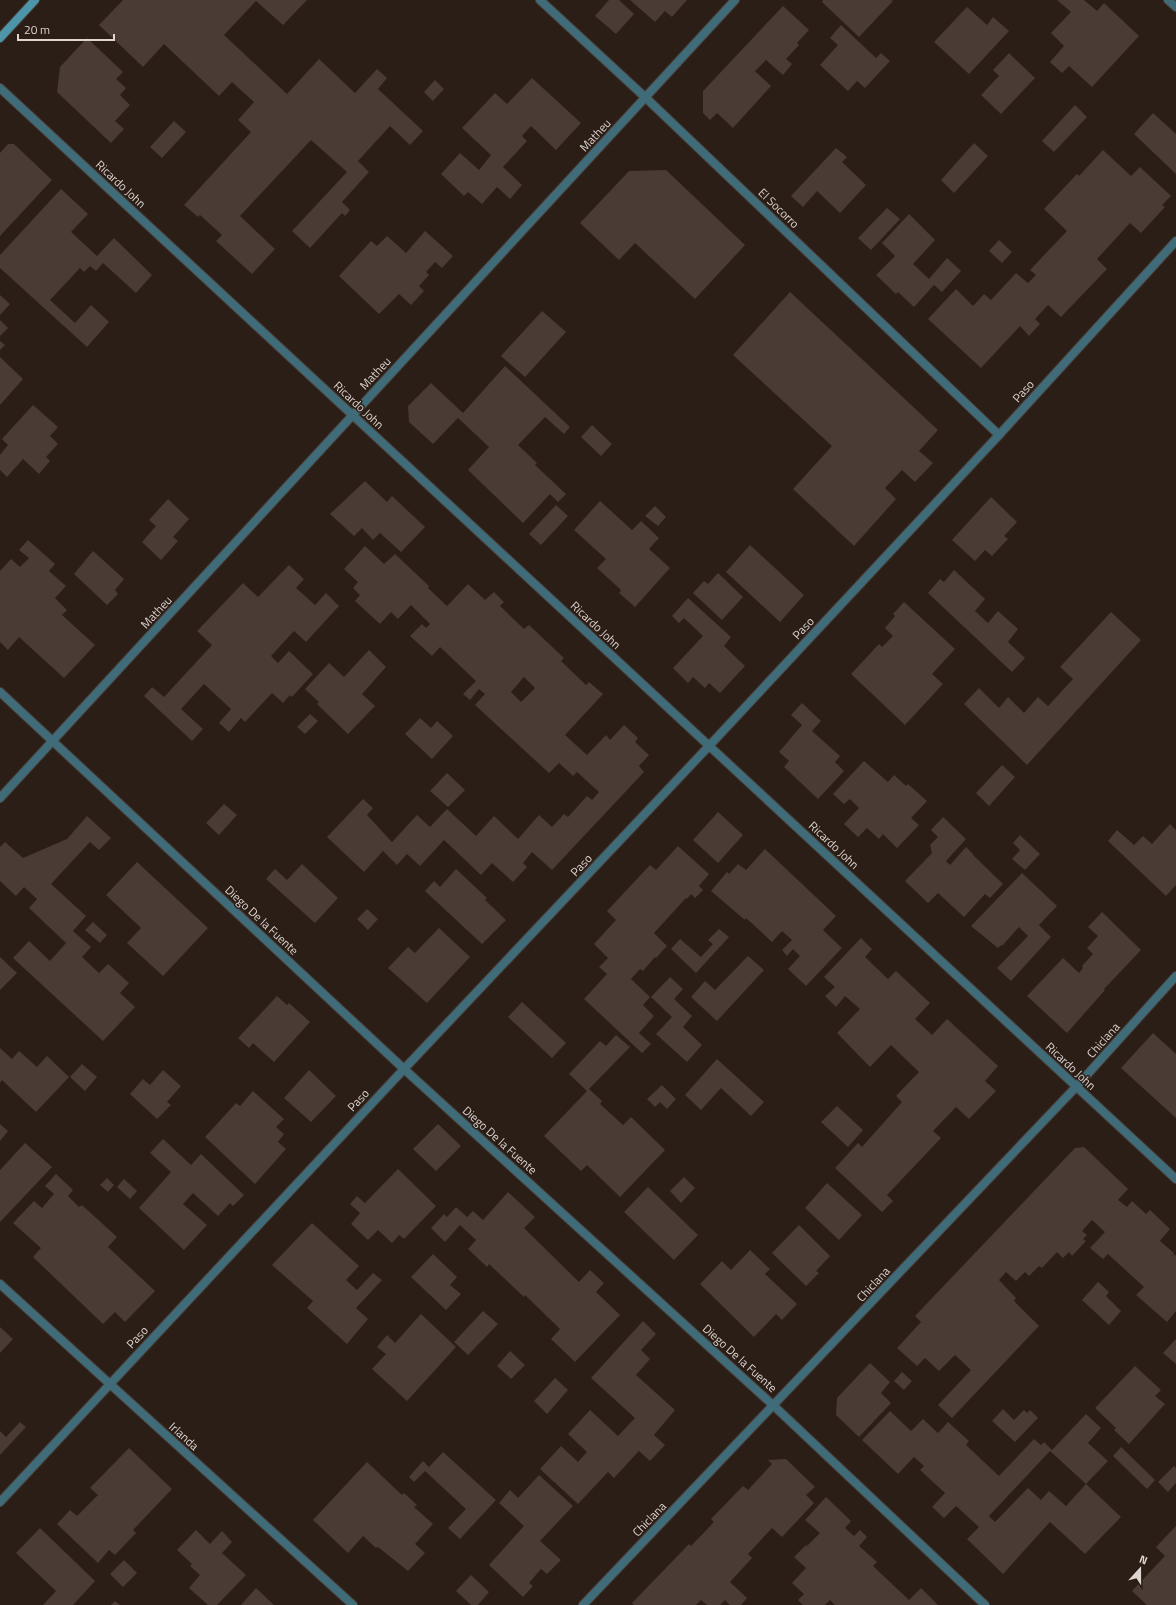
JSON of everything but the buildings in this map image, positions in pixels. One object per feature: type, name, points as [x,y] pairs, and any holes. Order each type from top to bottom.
[{"type":"main road","points":[[0,38],[35,0]]},
{"type":"street","name":"El Socorro","points":[[540,0],[646,98],[999,435]]},
{"type":"street","name":"Matheu","points":[[0,798],[735,0]]},
{"type":"street","points":[[1168,0],[1176,7]]},
{"type":"street","name":"Ricardo John","points":[[0,88],[1176,1179]]},
{"type":"street","name":"Paso","points":[[0,1502],[404,1069],[709,746],[999,435],[1176,241]]},
{"type":"street","name":"Diego De la Fuente","points":[[0,692],[404,1069],[774,1406],[985,1605]]},
{"type":"street","name":"Chiclana","points":[[583,1605],[1076,1087],[1176,976]]},
{"type":"street","name":"Irlanda","points":[[0,1284],[109,1385],[353,1605]]}]
